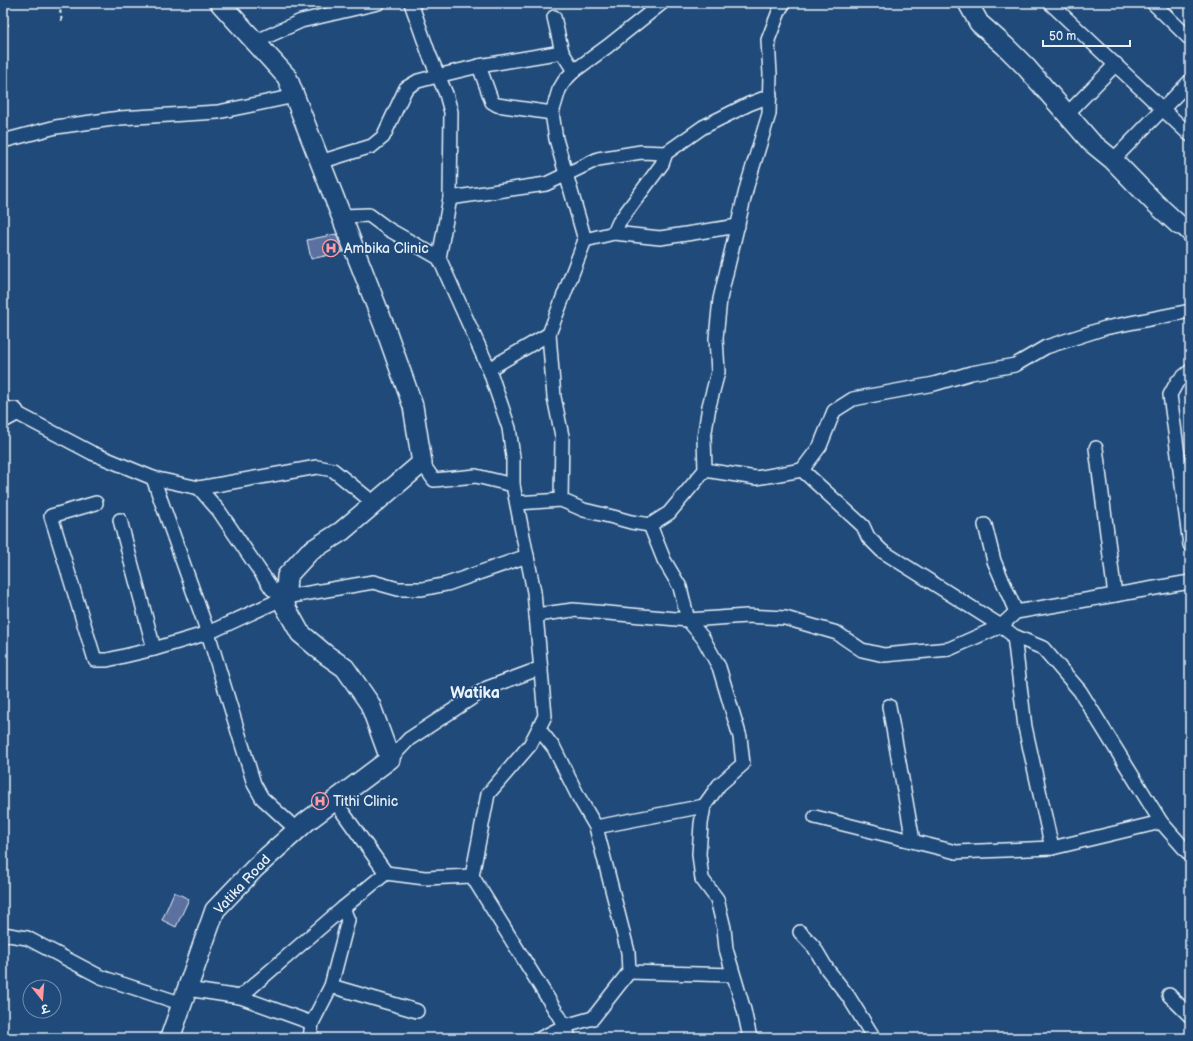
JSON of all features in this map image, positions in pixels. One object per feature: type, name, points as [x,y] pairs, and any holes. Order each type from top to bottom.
[{"type":"street","points":[[220,3],[287,77],[387,333],[413,406],[422,463],[434,480],[476,476],[513,485]]},
{"type":"street","points":[[255,42],[301,21],[378,3]]},
{"type":"street","points":[[411,3],[437,76],[446,94],[451,112],[450,198],[439,258],[489,369],[509,428],[513,456],[513,485],[534,592],[545,716],[530,745],[488,794],[472,876],[567,1032]]},
{"type":"street","points":[[561,500],[562,436],[554,397],[549,334],[585,240],[556,139],[552,112],[559,90],[565,80],[574,71],[662,3]]},
{"type":"street","points":[[517,503],[561,500],[584,510],[631,522],[650,525],[669,513],[705,470],[704,438],[709,406],[718,372],[716,338],[720,299],[747,186],[769,114],[770,74],[768,40],[780,9],[784,3]]},
{"type":"street","points":[[968,3],[979,23],[1005,46],[1091,142],[1113,160],[1154,202],[1185,230]]},
{"type":"street","points":[[1050,3],[1190,135]]},
{"type":"street","points":[[1153,3],[1190,39]]},
{"type":"street","points":[[554,17],[562,52],[574,71]]},
{"type":"street","points":[[320,162],[372,146],[383,137],[406,88],[418,81],[479,66],[562,52]]},
{"type":"street","points":[[1067,114],[1116,64]]},
{"type":"street","points":[[479,66],[492,102],[497,105],[552,112]]},
{"type":"street","points":[[1113,160],[1164,110],[1190,81]]},
{"type":"street","points":[[3,141],[56,127],[120,118],[218,112],[295,96]]},
{"type":"street","points":[[614,233],[619,222],[662,164],[666,153],[702,127],[749,104],[770,96]]},
{"type":"street","points":[[450,198],[546,184],[598,159],[641,152],[666,153]]},
{"type":"street","points":[[341,216],[369,215],[388,229],[439,258]]},
{"type":"street","points":[[585,240],[614,233],[660,238],[738,226]]},
{"type":"street","points":[[705,470],[756,478],[802,470],[820,446],[834,411],[853,399],[934,384],[971,374],[1015,365],[1046,347],[1105,328],[1190,311]]},
{"type":"street","points":[[489,369],[549,334]]},
{"type":"street","points":[[1190,371],[1177,382],[1170,396],[1190,545]]},
{"type":"street","points":[[7,412],[92,453],[153,478],[199,488],[317,467],[333,470],[375,504]]},
{"type":"street","points":[[1096,448],[1115,595]]},
{"type":"street","points":[[422,463],[342,531],[309,552],[287,576],[285,606],[300,633],[325,654],[345,668],[370,704],[390,759],[408,739],[487,688],[541,668]]},
{"type":"street","points":[[802,470],[863,526],[868,537],[882,551],[1001,626],[1014,636],[1043,648],[1080,691],[1161,822],[1190,855]]},
{"type":"street","points":[[153,478],[208,633],[254,784],[262,798],[297,830]]},
{"type":"street","points":[[199,488],[219,512],[272,589],[286,597]]},
{"type":"street","points":[[96,503],[51,516],[95,660],[107,660],[154,649],[208,633],[286,597],[373,582],[398,589],[422,589],[447,584],[527,556]]},
{"type":"street","points":[[120,520],[154,649]]},
{"type":"street","points":[[650,525],[664,560],[680,587],[688,620],[703,638],[719,667],[740,736],[743,764],[719,785],[704,806],[699,854],[702,880],[717,899],[724,928],[726,949],[744,1010],[750,1038]]},
{"type":"street","points":[[985,526],[994,561],[1016,612]]},
{"type":"street","points":[[536,615],[573,610],[688,620],[747,616],[786,618],[837,633],[862,650],[884,655],[949,649],[1001,626],[1016,612],[1190,582]]},
{"type":"street","points":[[1014,636],[1025,727],[1052,848]]},
{"type":"street","points":[[889,706],[913,841]]},
{"type":"street","points":[[538,729],[554,748],[578,796],[596,827],[628,952],[629,972],[593,1018],[567,1032],[541,1038]]},
{"type":"street","name":"Vatika Road","points":[[170,1038],[215,910],[255,868],[297,830],[334,800],[390,759]]},
{"type":"street","points":[[334,800],[386,873]]},
{"type":"street","points":[[596,827],[704,806]]},
{"type":"street","points":[[815,817],[956,852],[1052,848],[1161,822]]},
{"type":"street","points":[[240,997],[386,873],[425,878],[472,876]]},
{"type":"street","points":[[310,1038],[312,1023],[331,986],[348,920],[343,908]]},
{"type":"street","points":[[800,932],[814,947],[827,969],[848,996],[874,1038]]},
{"type":"street","points":[[3,934],[27,938],[101,977],[185,996],[240,997],[312,1023]]},
{"type":"street","points":[[629,972],[733,975]]},
{"type":"street","points":[[331,986],[417,1011]]},
{"type":"street","points":[[1169,995],[1190,1016]]},
{"type":"path","points":[[4,3],[8,26]]},
{"type":"path","points":[[59,3],[62,22]]},
{"type":"building","points":[[336,234],[343,252],[311,259],[307,240]]},
{"type":"building","points":[[174,892],[189,899],[176,927],[162,920]]},
{"type":"place","name":"Ambika Clinic","points":[[331,248]]},
{"type":"place","name":"Tithi Clinic","points":[[320,801]]},
{"type":"district","name":"Watika","points":[[475,692]]}]
